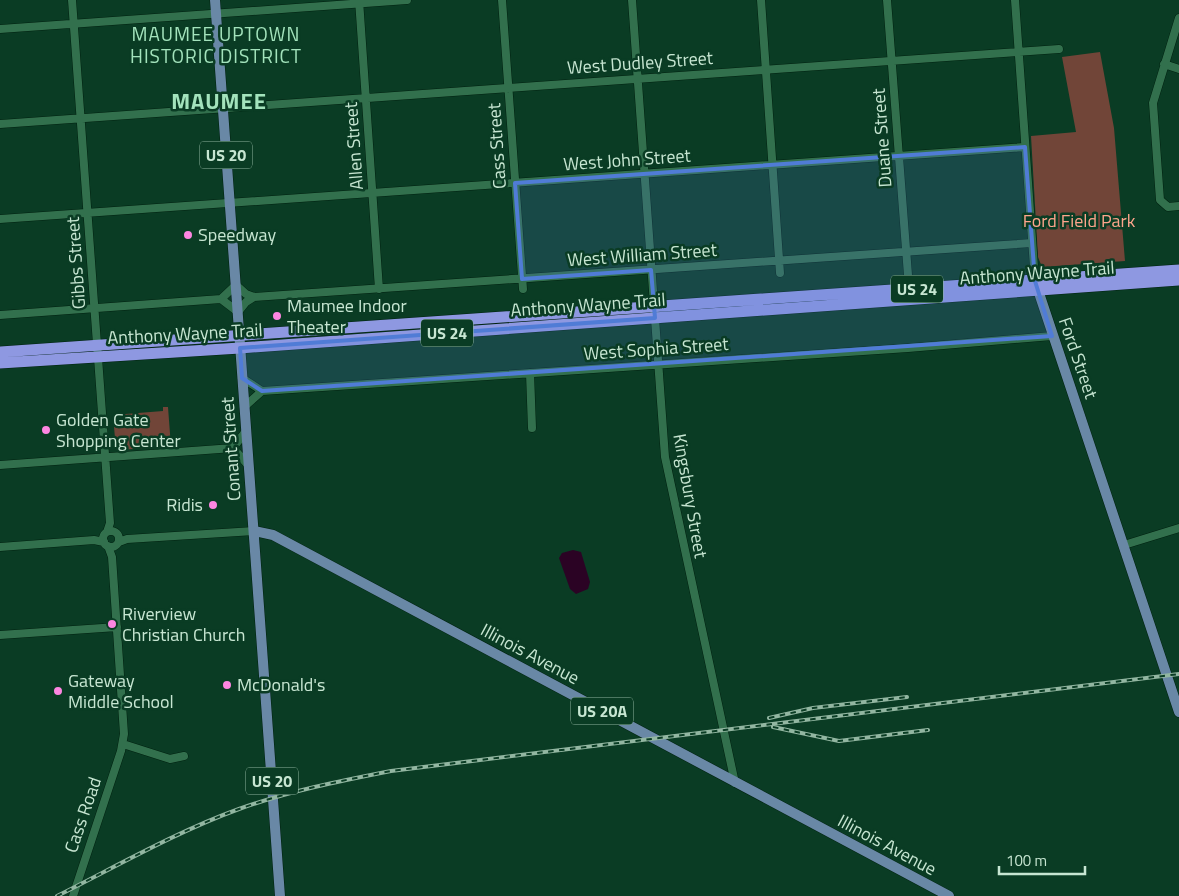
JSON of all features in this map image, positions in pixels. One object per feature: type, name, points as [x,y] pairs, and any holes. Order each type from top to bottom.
[{"type":"highway","name":"Anthony Wayne Trail","points":[[1036,286],[1179,270]]},
{"type":"highway","name":"Anthony Wayne Trail","points":[[0,352],[97,351],[240,343],[1036,286],[1179,280]]},
{"type":"highway","name":"Anthony Wayne Trail","points":[[0,363],[97,351]]},
{"type":"main road","name":"Conant Street","points":[[215,0],[280,896]]},
{"type":"main road","name":"Ford Street","points":[[1036,286],[1179,712]]},
{"type":"main road","name":"Illinois Avenue","points":[[254,531],[273,535],[949,896]]},
{"type":"street","name":"Gibbs Street","points":[[72,0],[124,726],[123,744]]},
{"type":"street","points":[[0,29],[407,0]]},
{"type":"street","name":"Cass Street","points":[[502,0],[523,289]]},
{"type":"street","name":"Kingsbury Street","points":[[632,0],[665,457],[735,783]]},
{"type":"street","points":[[760,0],[780,273]]},
{"type":"street","name":"Duane Street","points":[[887,0],[908,275]]},
{"type":"street","name":"Ford Street","points":[[1015,0],[1036,286]]},
{"type":"street","name":"Allen Street","points":[[359,2],[379,289]]},
{"type":"street","points":[[1179,18],[1153,107],[1160,200],[1168,207],[1179,206]]},
{"type":"street","name":"West Dudley Street","points":[[0,124],[1059,49]]},
{"type":"street","points":[[1164,64],[1179,69]]},
{"type":"street","name":"West John Street","points":[[0,219],[1025,147]]},
{"type":"street","name":"West William Street","points":[[254,296],[379,289],[1032,243]]},
{"type":"street","points":[[0,315],[220,299],[236,285],[246,294],[254,296]]},
{"type":"street","points":[[220,299],[238,312],[254,296]]},
{"type":"street","name":"West Sophia Street","points":[[262,391],[1052,336]]},
{"type":"street","points":[[530,373],[532,428]]},
{"type":"street","points":[[242,378],[262,391],[244,407]]},
{"type":"street","points":[[0,465],[233,448],[239,443],[246,430]]},
{"type":"street","points":[[233,448],[248,465]]},
{"type":"street","points":[[1124,545],[1179,528]]},
{"type":"street","points":[[0,547],[254,531]]},
{"type":"street","points":[[0,635],[117,627]]},
{"type":"street","points":[[123,744],[170,759],[184,756]]},
{"type":"street","name":"Cass Road","points":[[73,896],[123,744]]},
{"type":"highlighted area","points":[[1025,147],[1035,281],[1052,336],[262,391],[242,378],[240,348],[655,318],[651,270],[522,279],[515,183]]},
{"type":"green space","name":"Ford Field Park","points":[[1100,52],[1114,128],[1125,261],[1042,267],[1038,257],[1031,136],[1076,132],[1062,57]]},
{"type":"green space","points":[[163,407],[168,407],[171,447],[116,450],[113,415],[163,411]]},
{"type":"shaded area","points":[[573,550],[581,552],[590,582],[588,589],[576,594],[570,589],[559,558],[562,553]]},
{"type":"railway","points":[[57,896],[170,839],[239,809],[296,792],[391,771],[1179,674]]},
{"type":"railway","points":[[769,718],[813,708],[907,697]]},
{"type":"railway","points":[[773,727],[839,741],[928,730]]},
{"type":"place","name":"Speedway","points":[[188,235]]},
{"type":"place","name":"Maumee Indoor Theater","points":[[277,316]]},
{"type":"place","name":"Golden Gate Shopping Center","points":[[46,430]]},
{"type":"place","name":"Ridis","points":[[213,505]]},
{"type":"place","name":"Riverview Christian Church","points":[[112,624]]},
{"type":"place","name":"McDonald's","points":[[227,685]]},
{"type":"place","name":"Gateway Middle School","points":[[58,691]]},
{"type":"district","name":"MAUMEE UPTOWN HISTORIC DISTRICT","points":[[216,45]]},
{"type":"district","name":"MAUMEE","points":[[219,101]]}]
